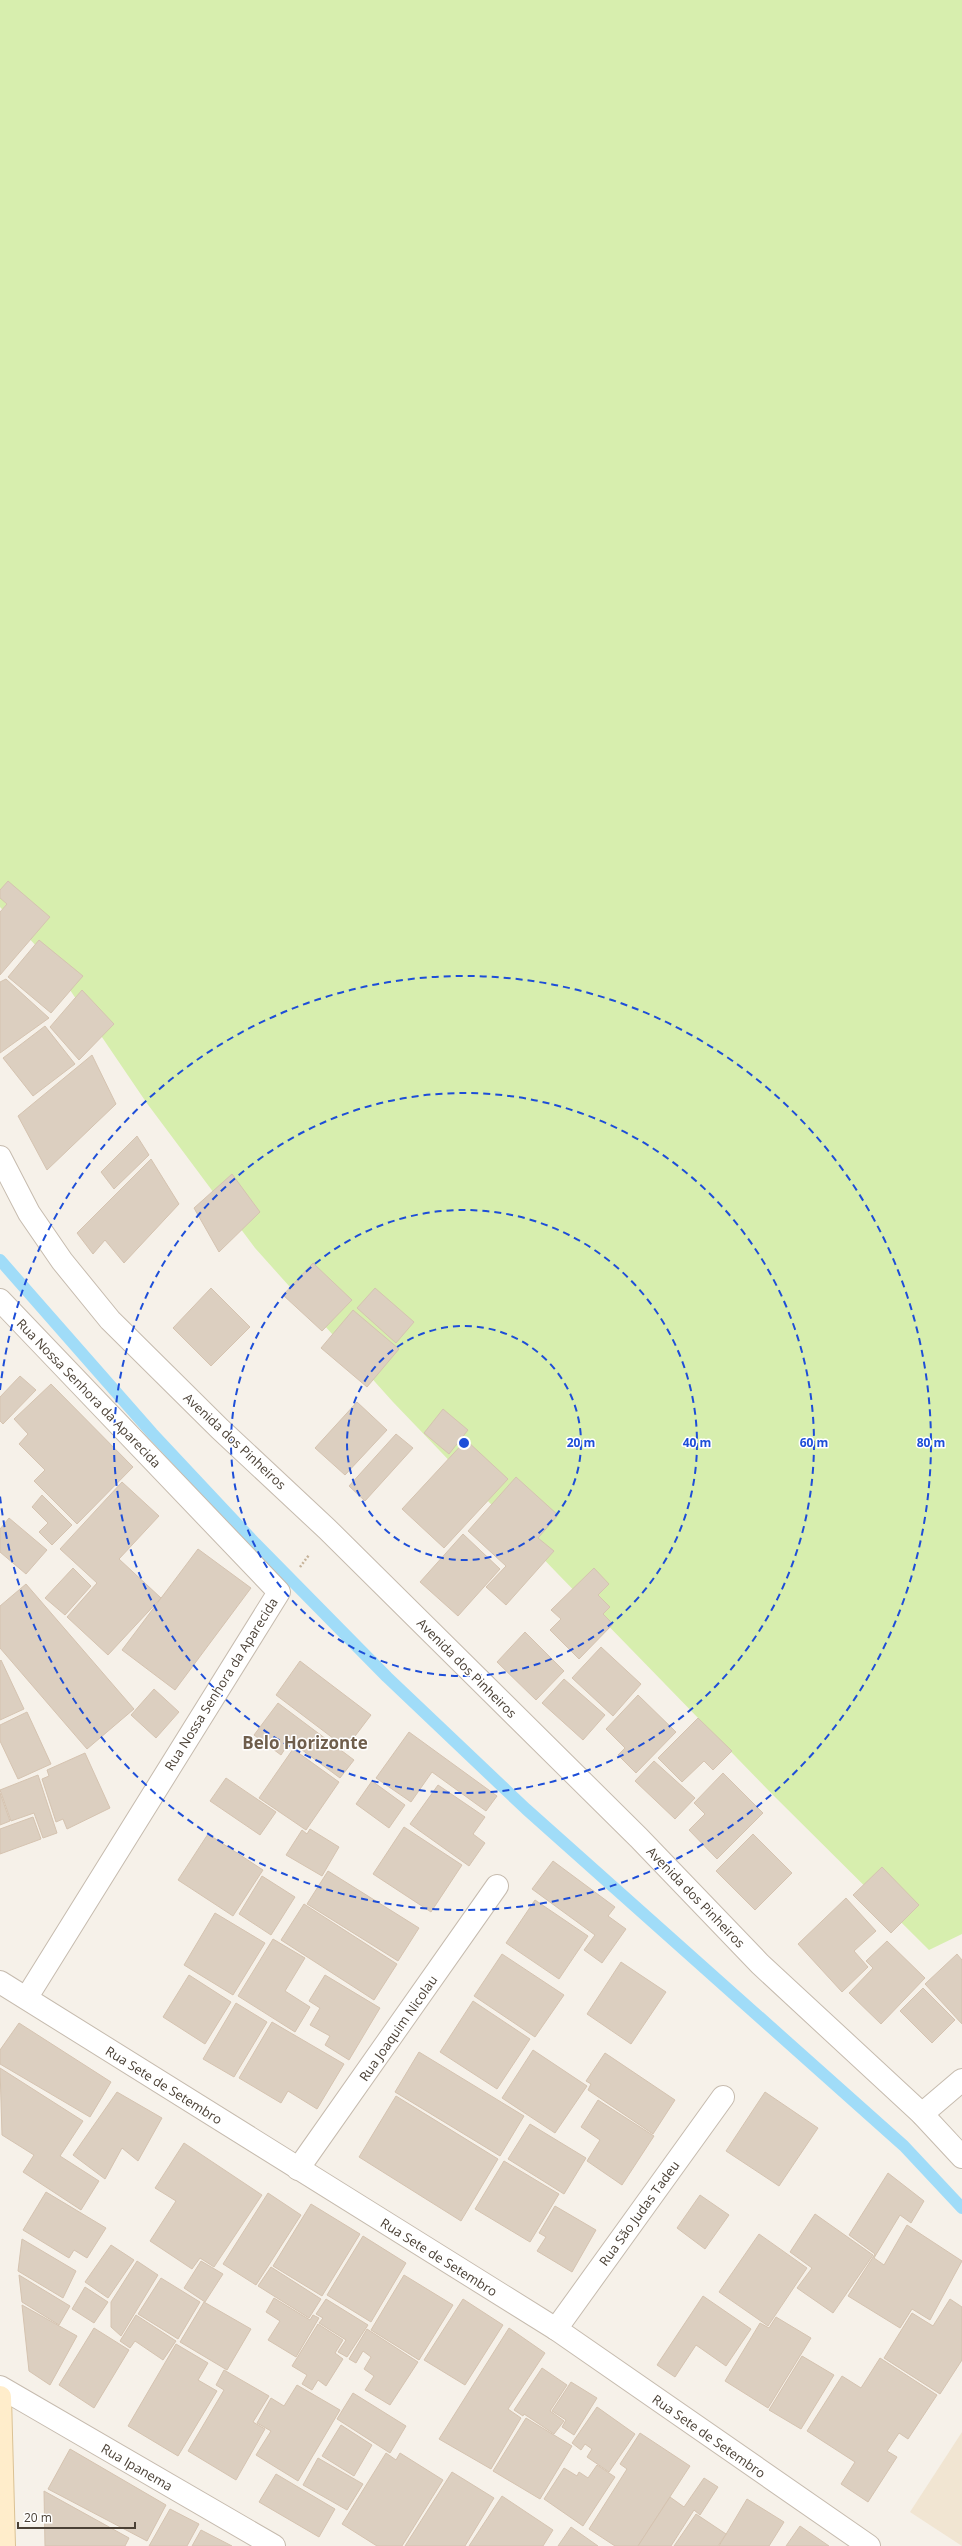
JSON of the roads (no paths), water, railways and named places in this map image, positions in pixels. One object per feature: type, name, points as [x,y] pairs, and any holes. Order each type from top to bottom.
[{"type":"street","name":"Avenida dos Pinheiros","points":[[0,1157],[29,1213],[62,1261],[110,1320],[220,1428],[328,1529],[639,1838],[760,1964],[922,2114],[962,2157]]},
{"type":"street","name":"Rua Nossa Senhora da Aparecida","points":[[0,1300],[279,1592],[27,1997]]},
{"type":"street","name":"Rua Joaquim Nicolau","points":[[298,2169],[498,1886]]},
{"type":"street","name":"Rua Sete de Setembro","points":[[0,1982],[27,1997],[298,2169],[556,2329],[868,2546]]},
{"type":"street","points":[[922,2114],[962,2080]]},
{"type":"street","name":"Rua São Judas Tadeu","points":[[556,2329],[723,2097]]},
{"type":"street","name":"Rua Ipanema","points":[[0,2387],[274,2546]]},
{"type":"street","points":[[0,2397],[4,2546]]},
{"type":"waterway","points":[[0,1260],[152,1433],[255,1543],[387,1677],[526,1809],[904,2146],[962,2208]]},
{"type":"district","name":"Belo Horizonte","points":[[305,1742]]}]
